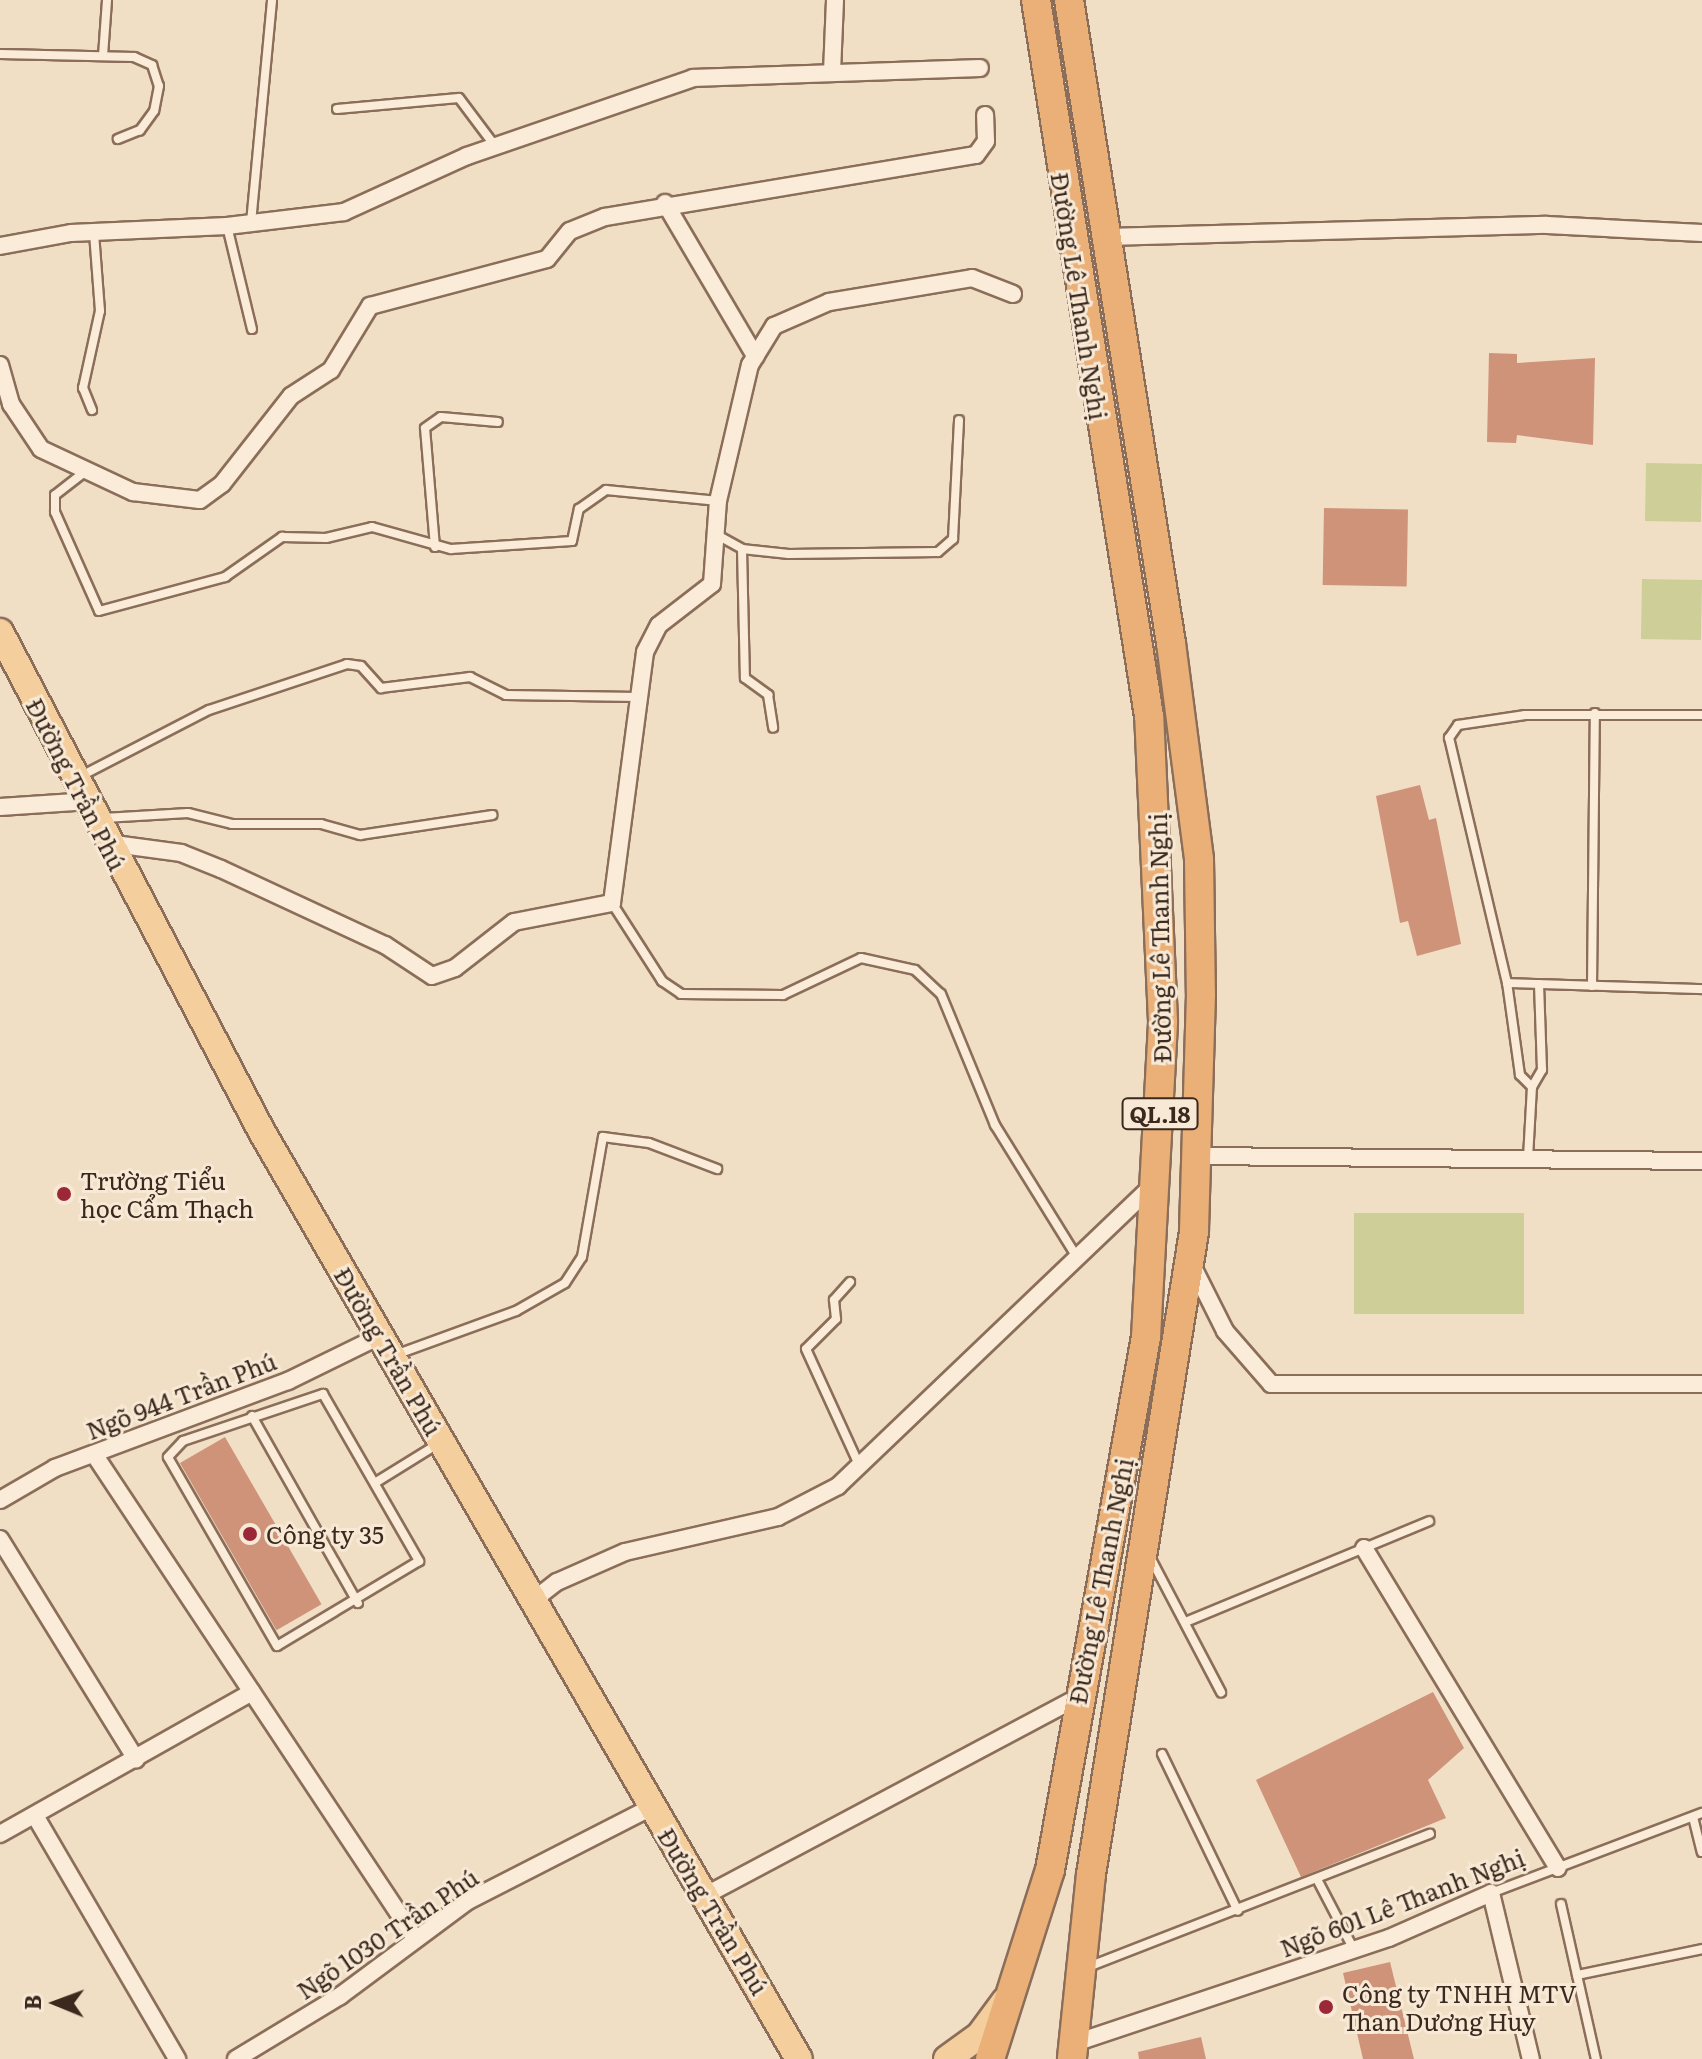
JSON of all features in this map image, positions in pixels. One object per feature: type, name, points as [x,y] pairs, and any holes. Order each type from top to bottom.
[{"type":"highway","name":"Đường Lê Thanh Nghị","points":[[990,2059],[1050,1870],[1078,1697],[1146,1337],[1157,1182],[1160,827],[1149,716],[1048,97],[1036,0]]},
{"type":"highway","name":"Đường Lê Thanh Nghị","points":[[1069,0],[1199,859],[1199,1156],[1189,1258],[1080,1970],[1072,2051]]},
{"type":"highway","points":[[1072,243],[1107,237]]},
{"type":"main road","name":"Đường Trần Phú","points":[[0,632],[93,810],[107,843],[387,1346],[531,1602],[652,1807],[708,1894],[799,2059]]},
{"type":"main road","points":[[947,2059],[1000,2011],[1019,1973]]},
{"type":"street","points":[[832,72],[835,0]]},
{"type":"street","points":[[0,246],[94,232],[227,226],[344,212],[495,147],[693,78],[980,68]]},
{"type":"street","points":[[0,365],[27,434],[82,474],[161,500],[200,500],[222,484],[291,396],[331,370],[370,306],[547,259],[570,231],[665,203],[976,155],[986,141],[985,115]]},
{"type":"street","points":[[665,203],[755,356]]},
{"type":"street","points":[[1107,237],[1547,225],[1702,233]]},
{"type":"street","points":[[107,843],[194,858],[372,938],[432,976],[455,968],[514,922],[612,903],[638,697],[659,625],[707,595],[719,536],[718,501],[755,356],[790,314],[829,302],[972,278],[1013,294]]},
{"type":"street","points":[[0,807],[93,810]]},
{"type":"street","points":[[1199,1156],[1702,1161]]},
{"type":"street","points":[[531,1602],[557,1582],[625,1552],[778,1517],[838,1486],[1157,1182]]},
{"type":"street","points":[[1189,1258],[1225,1331],[1271,1384],[1702,1384]]},
{"type":"street","name":"Ngõ 944 Trần Phú","points":[[0,1500],[94,1454],[387,1346]]},
{"type":"street","points":[[94,1454],[415,1938]]},
{"type":"street","points":[[0,1539],[136,1759]]},
{"type":"street","points":[[1364,1548],[1558,1868]]},
{"type":"street","points":[[0,1834],[37,1819],[252,1692]]},
{"type":"street","points":[[708,1894],[1078,1697]]},
{"type":"street","name":"Ngõ 1030 Trần Phú","points":[[236,2059],[340,1996],[468,1901],[652,1807]]},
{"type":"street","points":[[37,1819],[177,2059]]},
{"type":"street","points":[[1491,1893],[1531,2059]]},
{"type":"street","name":"Ngõ 601 Lê Thanh Nghị","points":[[1072,2051],[1354,1950],[1491,1893]]},
{"type":"lane","points":[[103,56],[107,0]]},
{"type":"lane","points":[[251,223],[272,0]]},
{"type":"lane","points":[[0,54],[103,56],[152,65],[159,86],[140,130],[118,139]]},
{"type":"lane","points":[[337,109],[459,98],[495,147]]},
{"type":"lane","points":[[227,226],[252,329]]},
{"type":"lane","points":[[92,410],[83,388],[100,311],[94,232]]},
{"type":"lane","points":[[435,547],[425,428],[441,417],[498,422]]},
{"type":"lane","points":[[719,536],[742,549],[886,557],[947,547],[959,420]]},
{"type":"lane","points":[[82,474],[55,495],[55,512],[96,610],[225,577],[282,537],[326,538],[372,527],[435,547],[572,541],[579,509],[606,490],[718,501]]},
{"type":"lane","points":[[742,549],[745,678],[771,699],[773,728]]},
{"type":"lane","points":[[75,779],[209,710],[347,664],[361,666],[381,688],[470,677],[506,695],[638,697]]},
{"type":"lane","points":[[1532,1087],[1520,1075],[1507,983],[1449,738],[1458,725],[1595,713],[1702,715]]},
{"type":"lane","points":[[1592,986],[1595,713]]},
{"type":"lane","points":[[93,810],[188,813],[232,824],[321,824],[360,835],[493,815]]},
{"type":"lane","points":[[612,903],[662,981],[681,994],[783,995],[861,958],[915,970],[941,994],[995,1125],[1077,1257]]},
{"type":"lane","points":[[1507,983],[1702,989]]},
{"type":"lane","points":[[1528,1158],[1532,1087],[1542,1070],[1539,984]]},
{"type":"lane","points":[[387,1346],[516,1311],[565,1283],[586,1243],[603,1137],[649,1143],[717,1169]]},
{"type":"lane","points":[[850,1282],[834,1300],[836,1319],[806,1349],[859,1465]]},
{"type":"lane","points":[[315,1394],[330,1397],[378,1481],[419,1561],[358,1603],[277,1646],[169,1466],[170,1449],[183,1441],[315,1394]]},
{"type":"lane","points":[[252,1416],[358,1603]]},
{"type":"lane","points":[[378,1481],[442,1442]]},
{"type":"lane","points":[[1188,1621],[1429,1521]]},
{"type":"lane","points":[[1146,1550],[1188,1621],[1221,1692]]},
{"type":"lane","points":[[1162,1754],[1238,1911]]},
{"type":"lane","points":[[1698,1815],[1702,1852]]},
{"type":"lane","name":"Ngõ 601 Lê Thanh Nghị","points":[[1491,1893],[1698,1815]]},
{"type":"lane","points":[[1080,1970],[1318,1881],[1430,1834]]},
{"type":"lane","points":[[1318,1881],[1354,1950]]},
{"type":"lane","points":[[1561,1904],[1596,2059]]},
{"type":"lane","points":[[1577,1975],[1702,1949]]},
{"type":"green space","points":[[1646,463],[1702,464],[1701,522],[1645,521]]},
{"type":"green space","points":[[1642,579],[1702,580],[1701,640],[1641,639]]},
{"type":"green space","points":[[1354,1213],[1524,1213],[1524,1314],[1354,1314]]},
{"type":"building","points":[[1489,353],[1517,354],[1517,363],[1595,358],[1593,445],[1517,435],[1516,443],[1487,442]]},
{"type":"building","points":[[1324,508],[1408,509],[1407,586],[1323,585]]},
{"type":"building","points":[[1420,785],[1429,820],[1436,818],[1461,944],[1417,956],[1408,921],[1400,923],[1376,796]]},
{"type":"building","name":"Công ty 35","points":[[225,1437],[322,1604],[276,1630],[180,1463]]},
{"type":"building","points":[[1433,1692],[1464,1748],[1428,1780],[1446,1818],[1301,1877],[1256,1780]]},
{"type":"building","points":[[1390,1962],[1414,2059],[1363,2059],[1343,1973]]},
{"type":"building","points":[[1201,2037],[1206,2059],[1139,2059],[1138,2052]]},
{"type":"place","name":"Trường Tiểu học Cẩm Thạch","points":[[64,1194]]},
{"type":"place","name":"Công ty 35","points":[[250,1534]]},
{"type":"place","name":"Công ty TNHH MTV Than Dương Huy","points":[[1326,2007]]}]
